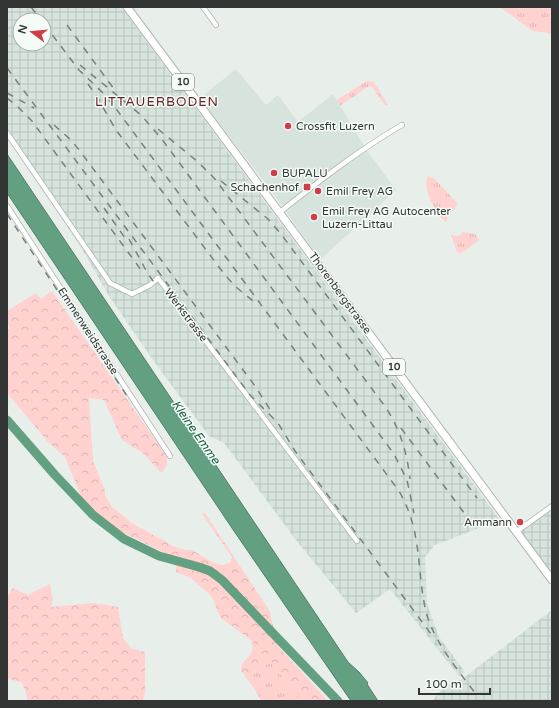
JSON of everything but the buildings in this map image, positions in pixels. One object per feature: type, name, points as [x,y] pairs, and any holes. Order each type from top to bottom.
[{"type":"main road","name":"Thorenbergstrasse","points":[[127,7],[552,580]]},
{"type":"street","points":[[203,7],[216,24]]},
{"type":"street","points":[[280,212],[334,170],[376,140],[402,124]]},
{"type":"street","name":"Werkstrasse","points":[[7,133],[110,283],[132,294],[150,285],[158,278],[357,541]]},
{"type":"street","name":"Emmenweidstrasse","points":[[7,206],[170,456]]},
{"type":"street","points":[[516,532],[552,506]]},
{"type":"shaded area","points":[[7,7],[121,7],[500,520],[435,545],[425,557],[427,604],[439,637],[465,672],[459,676],[390,589],[356,613],[299,544],[224,443],[209,436],[153,360],[109,296],[79,244],[7,138]]},
{"type":"shaded area","points":[[236,69],[266,105],[278,95],[298,122],[333,94],[366,149],[396,190],[320,260],[273,193],[200,98]]},
{"type":"shaded area","points":[[7,154],[348,662],[368,683],[367,684],[378,701],[351,701],[236,534],[7,193]]},
{"type":"shaded area","points":[[552,506],[552,580],[516,532]]},
{"type":"shaded area","points":[[552,610],[552,701],[432,701],[444,687],[462,679]]},
{"type":"green space","points":[[500,7],[552,7],[552,35],[531,30]]},
{"type":"green space","points":[[367,81],[374,82],[388,105],[384,104],[372,87],[369,86],[340,106],[337,100]]},
{"type":"green space","points":[[428,176],[434,178],[458,204],[446,217],[448,218],[446,222],[434,207],[428,194],[426,181]]},
{"type":"green space","points":[[463,232],[475,234],[479,240],[460,254],[457,252],[451,235],[459,236]]},
{"type":"green space","points":[[52,291],[167,457],[167,466],[161,473],[144,454],[122,440],[104,400],[89,398],[93,461],[105,490],[105,495],[111,506],[132,523],[175,547],[192,550],[214,563],[223,565],[230,563],[232,557],[202,514],[205,513],[269,610],[279,647],[328,701],[300,701],[272,662],[247,675],[241,671],[242,664],[252,651],[252,641],[220,617],[212,597],[191,578],[176,572],[175,558],[116,529],[83,501],[65,457],[48,442],[7,393],[7,331],[10,328],[7,323],[7,311],[36,293],[41,299]]},
{"type":"green space","points":[[50,584],[53,600],[51,607],[94,603],[118,607],[123,638],[131,648],[145,652],[145,692],[143,701],[28,701],[22,683],[7,678],[7,597],[13,588],[28,595]]},
{"type":"green space","points":[[272,662],[300,701],[261,701],[254,688],[241,671],[247,675]]},
{"type":"waterway","points":[[7,420],[55,475],[93,515],[124,539],[159,556],[210,571],[222,580],[338,701]]},
{"type":"railway","points":[[31,7],[35,12]]},
{"type":"railway","points":[[67,25],[114,89]]},
{"type":"railway","points":[[52,35],[79,70],[114,106],[399,491],[407,506],[412,521],[418,551],[423,596],[430,624],[448,657],[478,697]]},
{"type":"railway","points":[[80,65],[141,115],[161,138],[394,454],[407,480],[414,513]]},
{"type":"railway","points":[[7,68],[250,395],[278,423],[295,451],[431,634]]},
{"type":"railway","points":[[88,84],[116,130],[225,275],[236,287],[258,305]]},
{"type":"railway","points":[[7,93],[34,108]]},
{"type":"railway","points":[[7,98],[32,121],[144,274]]},
{"type":"railway","points":[[54,125],[71,140],[80,151],[255,386],[271,411]]},
{"type":"railway","points":[[158,129],[198,162],[215,179],[384,405],[390,414],[402,440],[410,479]]},
{"type":"railway","points":[[221,181],[268,219],[281,234],[477,498]]},
{"type":"railway","points":[[104,208],[125,238]]},
{"type":"railway","points":[[7,214],[127,396]]},
{"type":"railway","points":[[129,239],[148,274],[156,285]]},
{"type":"railway","points":[[401,428],[476,529]]},
{"type":"place","name":"Crossfit Luzern","points":[[288,126]]},
{"type":"place","name":"BUPALU","points":[[274,173]]},
{"type":"place","name":"Schachenhof","points":[[307,187]]},
{"type":"place","name":"Emil Frey AG","points":[[318,191]]},
{"type":"place","name":"Emil Frey AG Autocenter Luzern-Littau","points":[[314,217]]},
{"type":"place","name":"Ammann","points":[[520,522]]},
{"type":"district","name":"LITTAUERBODEN","points":[[157,102]]},
{"type":"water label","name":"Kleine Emme","points":[[196,432]]}]
